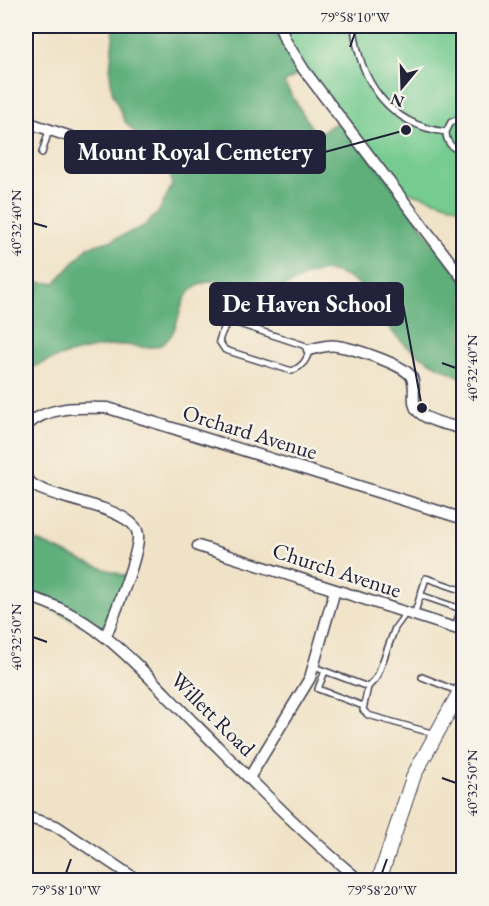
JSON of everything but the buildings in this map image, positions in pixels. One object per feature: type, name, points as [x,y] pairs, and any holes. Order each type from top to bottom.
[{"type":"main road","points":[[379,880],[414,775],[462,687]]},
{"type":"street","points":[[280,26],[285,40],[304,70],[464,280]]},
{"type":"street","points":[[27,123],[159,166]]},
{"type":"street","points":[[309,350],[336,345],[401,366],[411,375],[414,385],[414,404],[418,412],[464,429]]},
{"type":"street","name":"Orchard Avenue","points":[[26,426],[42,414],[78,407],[108,408],[464,519]]},
{"type":"street","points":[[26,478],[28,483],[50,493],[118,514],[134,525],[138,533],[137,543],[124,588],[106,636]]},
{"type":"street","name":"Church Avenue","points":[[198,546],[459,630]]},
{"type":"street","points":[[249,778],[303,691],[314,667],[335,590]]},
{"type":"street","name":"Willett Road","points":[[26,596],[66,611],[106,636],[249,778],[359,880]]},
{"type":"street","points":[[26,818],[56,826],[137,880]]},
{"type":"lane","points":[[354,26],[361,60],[371,83],[383,101],[398,115],[416,125],[446,132]]},
{"type":"lane","points":[[464,117],[451,122],[446,132],[450,145],[457,150],[464,150]]},
{"type":"lane","points":[[26,135],[27,123]]},
{"type":"lane","points":[[42,153],[49,130]]},
{"type":"lane","points":[[233,322],[303,345],[309,350],[308,358],[300,367],[292,371],[225,350],[219,341],[227,323],[233,322]]},
{"type":"lane","points":[[435,735],[368,715],[363,710],[363,706],[368,687],[377,677],[395,628],[410,614],[426,578],[464,591]]},
{"type":"lane","points":[[420,595],[462,609],[459,630]]},
{"type":"lane","points":[[314,667],[368,687]]},
{"type":"lane","points":[[325,671],[318,689],[363,706]]},
{"type":"lane","points":[[422,677],[462,687]]},
{"type":"green space","points":[[114,26],[273,26],[298,74],[284,83],[316,135],[341,120],[463,280],[463,378],[433,363],[404,344],[389,328],[375,301],[360,285],[336,273],[325,271],[305,276],[277,290],[265,292],[247,290],[221,281],[202,284],[187,295],[171,335],[166,342],[158,346],[122,345],[84,350],[49,360],[26,370],[26,282],[55,283],[88,247],[110,241],[144,226],[158,213],[172,185],[168,167],[155,156],[124,120],[112,91],[110,72]]},
{"type":"green space","points":[[274,26],[463,26],[463,209],[391,186],[303,71],[298,74]]},
{"type":"green space","points":[[26,536],[83,561],[128,577],[106,636],[26,596]]},
{"type":"place","name":"Mount Royal Cemetery","points":[[406,130]]},
{"type":"place","name":"De Haven School","points":[[422,408]]}]
